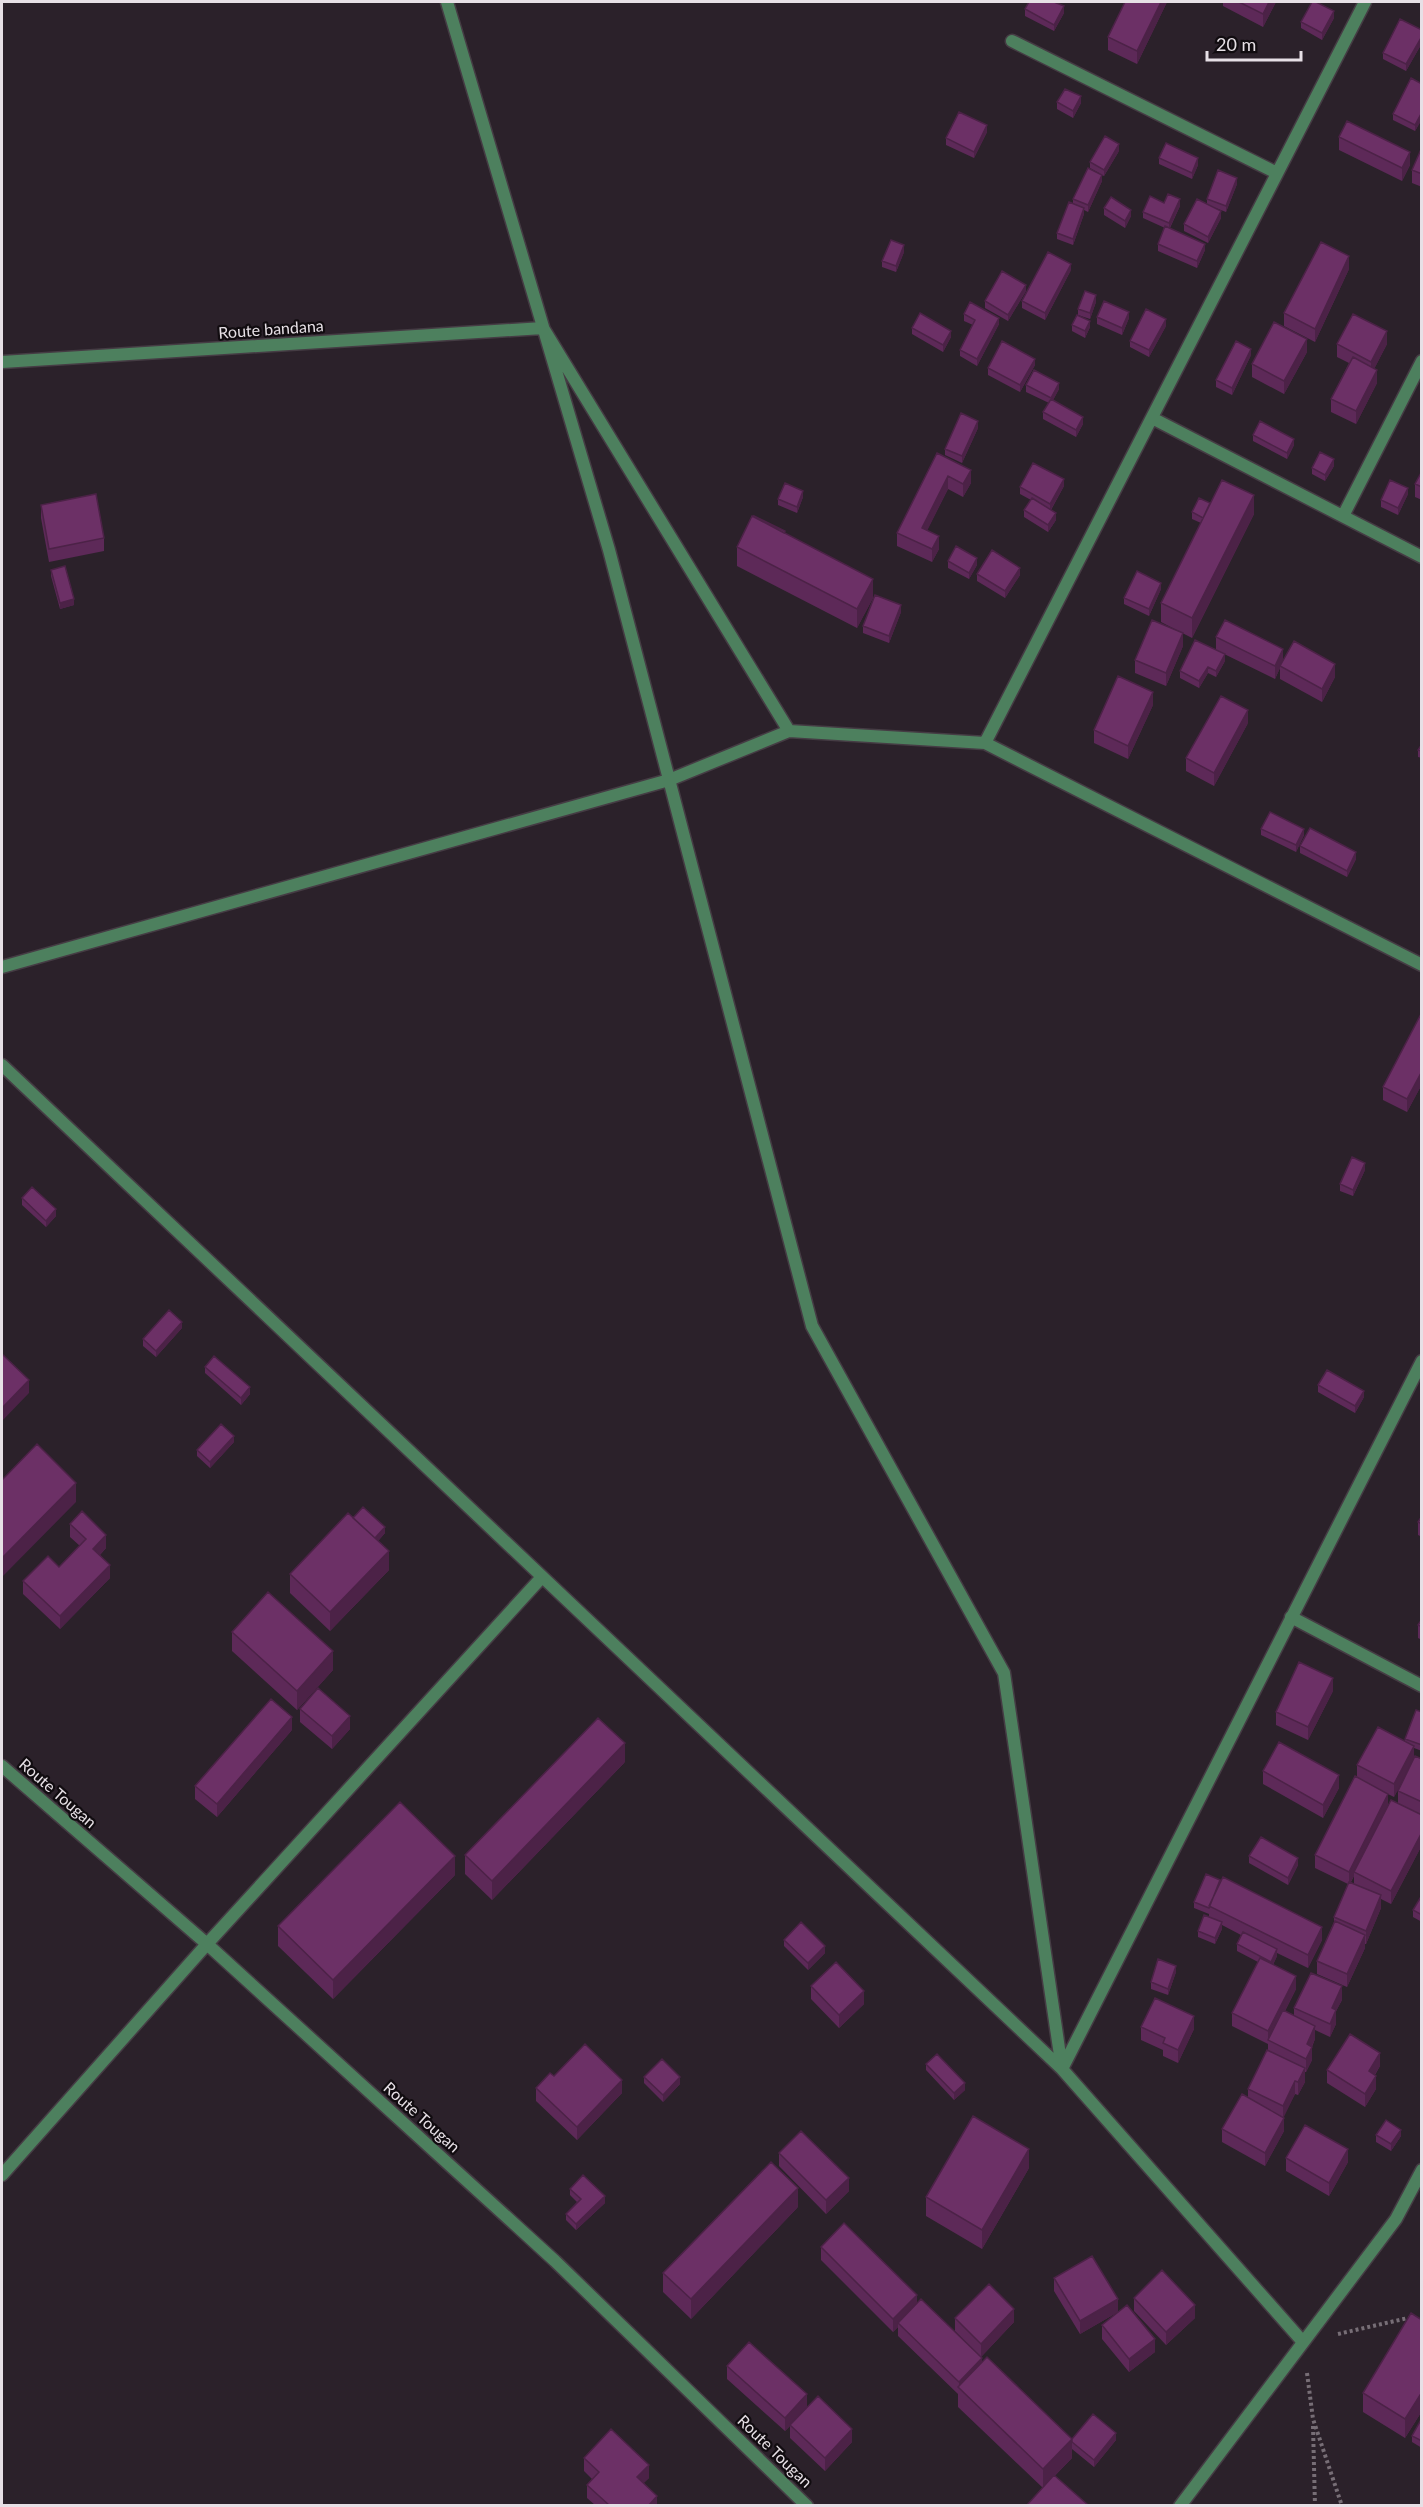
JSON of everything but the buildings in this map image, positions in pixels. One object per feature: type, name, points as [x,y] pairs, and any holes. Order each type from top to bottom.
[{"type":"street","points":[[447,2],[609,550],[812,1326],[1004,1673],[1062,2070]]},
{"type":"street","points":[[985,743],[1365,2]]},
{"type":"street","points":[[1012,41],[1277,173]]},
{"type":"street","points":[[543,328],[789,731]]},
{"type":"street","name":"Route bandana","points":[[2,362],[543,328]]},
{"type":"street","points":[[1343,516],[1422,361]]},
{"type":"street","points":[[1152,418],[1422,557]]},
{"type":"street","points":[[2,967],[669,780],[789,731],[985,743],[1422,965]]},
{"type":"street","points":[[2,1065],[1062,2070],[1303,2343]]},
{"type":"street","points":[[1062,2070],[1422,1361]]},
{"type":"street","points":[[2,2175],[207,1944],[542,1577]]},
{"type":"street","points":[[1291,1617],[1422,1686]]},
{"type":"street","name":"Route Tougan","points":[[2,1766],[207,1944],[555,2261],[807,2505]]},
{"type":"street","points":[[1180,2505],[1396,2219],[1422,2170]]},
{"type":"path","points":[[1314,2505],[1313,2419],[1303,2343],[1408,2318],[1422,2320]]},
{"type":"path","points":[[1313,2419],[1342,2505]]}]
